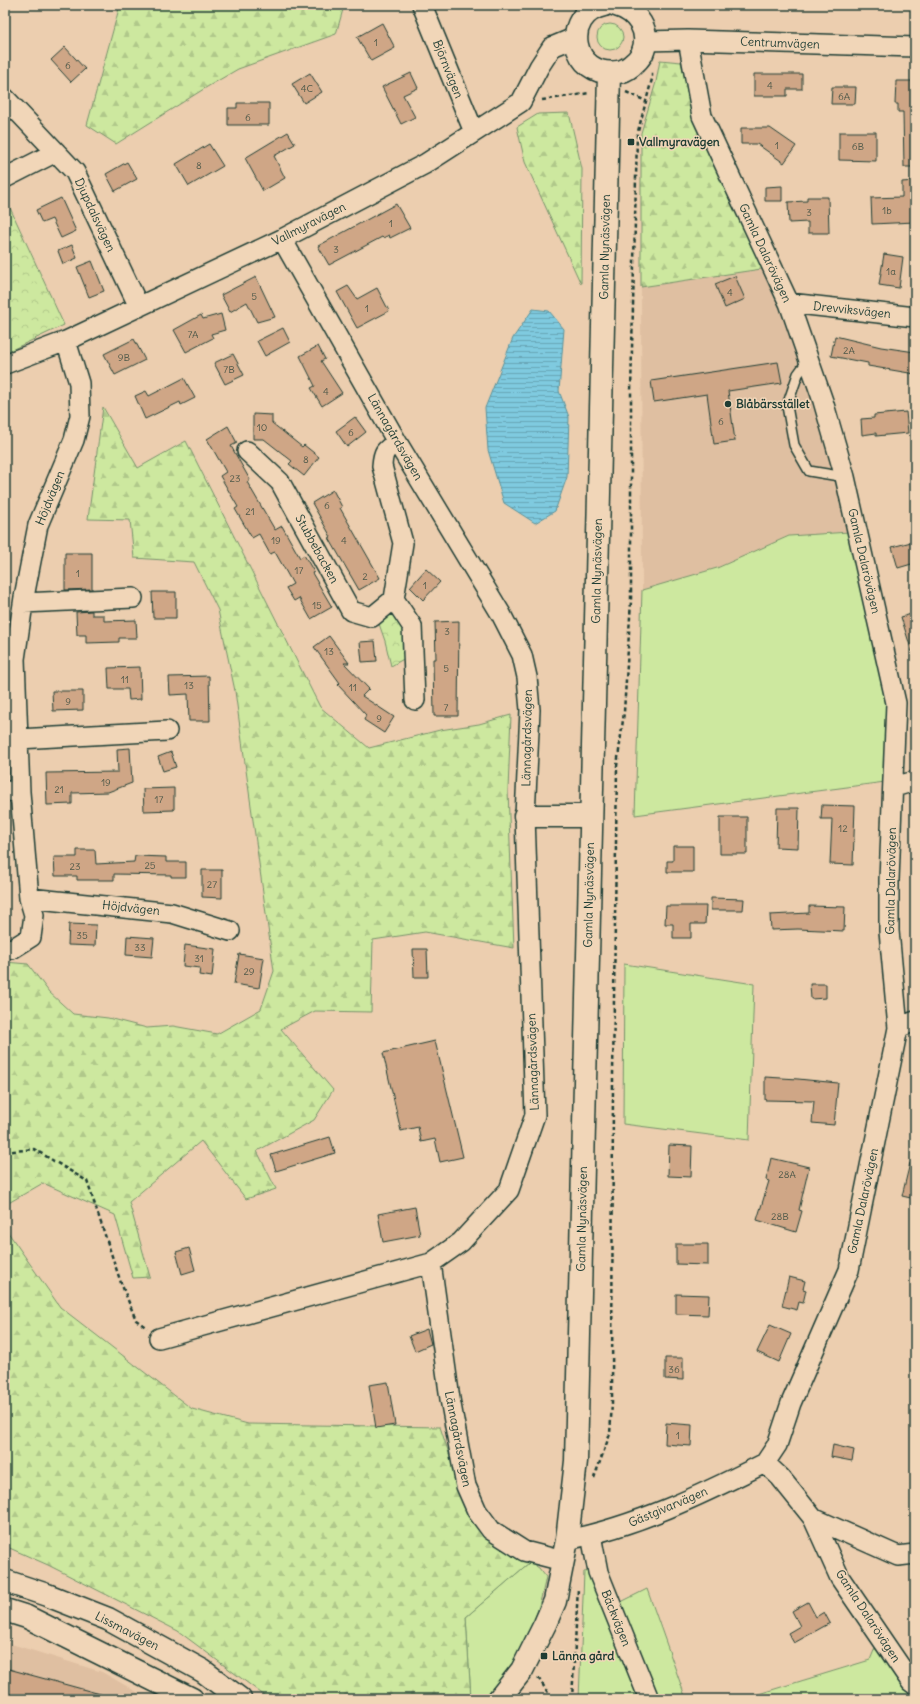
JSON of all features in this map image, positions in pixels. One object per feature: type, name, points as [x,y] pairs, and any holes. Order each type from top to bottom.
[{"type":"street","name":"Björnvägen","points":[[422,5],[474,132]]},
{"type":"street","points":[[604,5],[592,9],[584,17],[578,26],[576,37],[577,48],[582,58],[589,66],[598,71],[609,81],[634,64],[642,54],[645,41],[643,28],[637,16],[626,8],[616,5]]},
{"type":"street","points":[[521,102],[539,67],[552,47],[576,37]]},
{"type":"street","name":"Centrumvägen","points":[[645,41],[688,40],[915,47]]},
{"type":"street","name":"Gamla Dalarövägen","points":[[688,40],[702,116],[789,303],[823,401],[845,477],[896,702],[894,787],[889,880],[889,931],[906,1025],[848,1270],[791,1403],[777,1445],[765,1463],[780,1478],[813,1518],[840,1578],[911,1682],[915,1685]]},
{"type":"street","name":"Gamla Nynäsvägen","points":[[499,1699],[522,1670],[555,1601],[565,1550],[576,1461],[609,81]]},
{"type":"street","name":"Djupdalsvägen","points":[[5,98],[75,172],[139,307]]},
{"type":"street","name":"Vallmyravägen","points":[[5,364],[66,341],[282,239],[425,164],[521,102]]},
{"type":"street","points":[[5,178],[56,152]]},
{"type":"street","name":"Lännagårdsvägen","points":[[159,1338],[430,1263],[460,1242],[509,1190],[535,1115],[525,816],[530,710],[528,677],[522,655],[501,614],[397,442],[282,239]]},
{"type":"street","name":"Drevviksvägen","points":[[789,303],[915,317]]},
{"type":"street","name":"Höjdvägen","points":[[5,948],[12,949],[31,937],[34,915],[29,898],[12,791],[18,739],[10,659],[38,526],[74,440],[80,416],[79,383],[66,341]]},
{"type":"street","points":[[397,442],[385,450],[382,466],[403,543],[394,599],[412,626],[415,700]]},
{"type":"street","name":"Stubbebacken","points":[[247,451],[280,482],[351,611],[372,617],[394,599]]},
{"type":"street","points":[[23,603],[132,598]]},
{"type":"street","points":[[18,739],[167,731]]},
{"type":"street","points":[[894,787],[915,781]]},
{"type":"street","points":[[525,816],[591,816]]},
{"type":"street","name":"Höjdvägen","points":[[29,898],[172,913],[230,931]]},
{"type":"street","name":"Lännagårdsvägen","points":[[430,1263],[450,1399],[466,1486],[477,1511],[491,1530],[524,1551],[565,1550]]},
{"type":"street","name":"Gästgivarvägen","points":[[565,1550],[591,1535],[636,1522],[719,1486],[765,1463]]},
{"type":"street","points":[[813,1518],[898,1556],[915,1554]]},
{"type":"street","name":"Bäckvägen","points":[[591,1535],[598,1572],[649,1699]]},
{"type":"street","name":"Lissmavägen","points":[[5,1581],[47,1595],[108,1619],[203,1671],[240,1699]]},
{"type":"street","points":[[5,1610],[27,1617],[192,1699]]},
{"type":"lane","points":[[809,359],[798,374],[787,406],[794,445],[809,471],[845,477]]},
{"type":"path","points":[[591,1484],[610,1434],[612,1403],[613,1075],[617,766],[624,712],[631,601],[631,391],[637,135],[652,79]]},
{"type":"path","points":[[521,102],[589,93],[609,81],[625,92],[646,101]]},
{"type":"path","points":[[5,1152],[34,1149],[87,1181],[121,1283],[136,1320],[159,1338]]},
{"type":"path","points":[[572,1699],[578,1585]]},
{"type":"path","points":[[534,1684],[539,1679],[552,1699]]},
{"type":"shaded area","name":"Blåbärsstället","points":[[768,268],[789,314],[840,493],[849,532],[789,536],[717,568],[642,590],[641,287]]},
{"type":"shaded area","points":[[5,1642],[102,1672],[149,1699],[5,1699]]},
{"type":"green space","points":[[120,5],[344,6],[336,34],[238,69],[116,144],[87,125]]},
{"type":"green space","points":[[610,24],[619,28],[623,37],[619,46],[610,50],[601,46],[597,37],[601,28]]},
{"type":"green space","points":[[660,60],[681,62],[694,116],[768,268],[641,287],[641,133],[656,82]]},
{"type":"green space","points":[[569,113],[582,169],[581,284],[525,162],[517,127],[538,114]]},
{"type":"green space","points":[[5,197],[64,325],[5,353]]},
{"type":"green space","points":[[103,407],[138,468],[186,441],[320,707],[369,748],[440,730],[479,724],[511,715],[508,790],[514,948],[425,932],[373,940],[371,1012],[315,1011],[281,1029],[333,1090],[314,1120],[257,1151],[276,1189],[246,1199],[201,1141],[129,1202],[150,1277],[133,1278],[115,1215],[43,1183],[5,1205],[5,962],[28,964],[49,992],[73,1014],[108,1018],[147,1028],[173,1026],[217,1034],[261,1009],[274,971],[235,691],[218,610],[194,562],[134,558],[130,520],[88,519]]},
{"type":"green space","points":[[849,532],[886,703],[885,782],[635,815],[642,590],[717,568],[789,536]]},
{"type":"green space","points":[[393,606],[407,627],[407,657],[391,666],[385,641],[377,618]]},
{"type":"green space","points":[[624,964],[754,984],[749,1140],[623,1124]]},
{"type":"green space","points":[[5,1228],[60,1307],[192,1409],[248,1424],[440,1427],[459,1483],[530,1562],[466,1617],[471,1699],[269,1699],[178,1631],[48,1565],[5,1546]]},
{"type":"green space","points":[[530,1562],[539,1568],[546,1577],[538,1611],[530,1631],[510,1666],[487,1699],[471,1699],[466,1617]]},
{"type":"green space","points":[[592,1571],[641,1699],[579,1699],[584,1572]]},
{"type":"green space","points":[[647,1589],[686,1699],[657,1699],[619,1603]]},
{"type":"green space","points":[[875,1648],[913,1697],[912,1699],[742,1699],[870,1660]]},
{"type":"water","points":[[533,309],[549,311],[564,329],[559,391],[569,417],[567,477],[555,511],[535,523],[504,503],[488,450],[485,408],[513,338]]},
{"type":"building","points":[[382,23],[395,48],[371,61],[357,37]]},
{"type":"building","points":[[65,47],[85,69],[71,82],[51,60]]},
{"type":"building","points":[[310,73],[322,92],[304,103],[292,84]]},
{"type":"building","points":[[411,73],[418,88],[403,95],[415,117],[401,124],[382,87]]},
{"type":"building","points":[[754,74],[802,74],[802,89],[787,89],[787,96],[754,96]]},
{"type":"building","points":[[896,81],[915,81],[915,167],[904,167],[903,112],[898,112],[898,104],[895,104]]},
{"type":"building","points":[[832,87],[856,87],[855,104],[831,104]]},
{"type":"building","points":[[237,103],[269,103],[269,125],[228,125],[228,108],[237,108]]},
{"type":"building","points":[[741,128],[770,128],[796,146],[784,163],[757,144],[741,144]]},
{"type":"building","points":[[288,132],[295,144],[274,156],[285,178],[263,191],[245,158]]},
{"type":"building","points":[[839,132],[876,132],[876,161],[839,160]]},
{"type":"building","points":[[209,144],[223,166],[189,186],[176,164]]},
{"type":"building","points":[[127,162],[137,179],[115,191],[106,174]]},
{"type":"building","points":[[915,181],[915,222],[872,224],[871,198],[902,197],[902,182]]},
{"type":"building","points":[[782,186],[782,201],[765,201],[765,187]]},
{"type":"building","points":[[807,197],[828,197],[829,233],[808,233],[808,222],[789,223],[788,202],[807,201]]},
{"type":"building","points":[[61,198],[76,231],[61,238],[52,219],[42,223],[36,210]]},
{"type":"building","points":[[396,204],[410,228],[390,238],[389,235],[383,238],[382,237],[329,265],[318,246]]},
{"type":"building","points":[[72,245],[77,258],[63,264],[58,251]]},
{"type":"building","points":[[884,254],[903,257],[899,288],[879,285]]},
{"type":"building","points":[[92,261],[104,291],[89,297],[77,267]]},
{"type":"building","points":[[735,276],[745,299],[725,308],[715,284]]},
{"type":"building","points":[[256,277],[275,317],[257,322],[247,302],[230,312],[221,295]]},
{"type":"building","points":[[348,286],[357,299],[377,288],[389,311],[357,328],[337,292]]},
{"type":"building","points":[[221,314],[225,330],[211,334],[213,338],[186,352],[174,330],[201,315],[203,319]]},
{"type":"building","points":[[283,328],[290,342],[265,356],[257,341]]},
{"type":"building","points":[[835,336],[881,347],[915,352],[915,374],[868,366],[868,363],[831,356]]},
{"type":"building","points":[[134,339],[145,360],[115,375],[104,354]]},
{"type":"building","points":[[318,346],[325,359],[321,361],[342,393],[322,406],[311,388],[315,386],[300,356]]},
{"type":"building","points":[[233,354],[244,375],[225,384],[214,363]]},
{"type":"building","points":[[778,362],[782,383],[728,391],[735,441],[714,444],[707,394],[654,402],[651,381]]},
{"type":"building","points":[[184,378],[195,398],[181,405],[180,402],[145,419],[135,396],[146,391],[149,396]]},
{"type":"building","points":[[906,412],[908,433],[876,436],[876,433],[862,435],[861,419],[874,418],[874,415]]},
{"type":"building","points":[[253,414],[272,415],[272,423],[302,447],[304,445],[319,457],[304,476],[289,464],[292,461],[264,439],[253,439]]},
{"type":"building","points":[[355,417],[366,432],[347,447],[336,431]]},
{"type":"building","points":[[228,426],[237,443],[231,446],[250,480],[247,482],[275,530],[282,526],[300,558],[304,555],[314,572],[312,573],[332,607],[311,619],[299,598],[294,601],[286,588],[293,584],[275,552],[270,554],[259,534],[252,538],[235,509],[238,507],[220,476],[226,472],[207,439]]},
{"type":"building","points":[[333,490],[342,507],[340,508],[380,578],[359,590],[329,538],[331,537],[312,503]]},
{"type":"building","points":[[915,541],[915,563],[898,568],[892,547]]},
{"type":"building","points":[[65,553],[92,553],[92,589],[65,590]]},
{"type":"building","points":[[426,569],[440,582],[423,600],[410,587]]},
{"type":"building","points":[[152,592],[176,592],[176,618],[153,618]]},
{"type":"building","points":[[92,611],[92,615],[104,615],[104,621],[136,620],[137,638],[119,638],[119,642],[86,643],[86,635],[77,635],[76,612]]},
{"type":"building","points":[[915,613],[915,651],[912,652],[901,617]]},
{"type":"building","points":[[459,621],[458,716],[434,716],[433,659],[436,659],[435,622]]},
{"type":"building","points":[[329,636],[349,663],[344,663],[369,689],[362,696],[394,717],[384,733],[364,720],[366,715],[338,685],[340,683],[314,647]]},
{"type":"building","points":[[375,641],[377,661],[362,662],[360,642]]},
{"type":"building","points":[[140,667],[141,699],[129,700],[128,689],[109,689],[108,668]]},
{"type":"building","points":[[209,676],[210,721],[189,721],[188,694],[170,695],[169,677]]},
{"type":"building","points":[[52,691],[83,691],[83,710],[53,711]]},
{"type":"building","points":[[130,748],[132,783],[108,792],[72,793],[72,804],[47,805],[46,773],[118,772],[117,749]]},
{"type":"building","points":[[171,752],[176,767],[163,771],[158,757]]},
{"type":"building","points":[[174,788],[174,810],[144,811],[143,789]]},
{"type":"building","points":[[822,805],[855,806],[853,865],[830,864],[832,819],[821,819]]},
{"type":"building","points":[[777,808],[799,808],[798,848],[776,847]]},
{"type":"building","points":[[720,817],[747,817],[747,854],[720,854]]},
{"type":"building","points":[[673,846],[693,846],[693,872],[667,872],[667,861],[673,861]]},
{"type":"building","points":[[77,850],[95,850],[96,864],[134,862],[135,856],[166,857],[166,862],[186,862],[186,877],[171,877],[171,875],[114,874],[114,880],[77,880],[77,876],[55,876],[54,857],[77,857]]},
{"type":"building","points":[[202,870],[222,870],[222,898],[202,897]]},
{"type":"building","points":[[711,898],[744,899],[743,910],[711,910]]},
{"type":"building","points":[[666,906],[706,906],[705,924],[691,924],[691,938],[673,938],[673,924],[665,924]]},
{"type":"building","points":[[809,906],[845,907],[844,931],[798,929],[771,930],[770,915],[809,913]]},
{"type":"building","points":[[69,924],[96,925],[95,946],[68,945]]},
{"type":"building","points":[[127,936],[154,938],[152,957],[126,955]]},
{"type":"building","points":[[185,945],[215,949],[212,977],[199,975],[200,968],[183,966]]},
{"type":"building","points":[[413,949],[427,949],[428,977],[414,977]]},
{"type":"building","points":[[239,954],[264,958],[259,988],[234,984]]},
{"type":"building","points":[[810,984],[826,984],[826,998],[811,999]]},
{"type":"building","points":[[435,1041],[463,1157],[440,1162],[435,1139],[421,1142],[418,1127],[401,1131],[383,1053]]},
{"type":"building","points":[[765,1077],[838,1083],[834,1125],[812,1123],[814,1101],[765,1100]]},
{"type":"building","points":[[330,1137],[335,1153],[276,1171],[271,1155]]},
{"type":"building","points":[[669,1145],[692,1146],[691,1177],[668,1176]]},
{"type":"building","points":[[771,1158],[809,1167],[799,1210],[802,1211],[796,1232],[757,1220],[769,1181],[766,1180]]},
{"type":"building","points":[[910,1163],[915,1163],[915,1199],[902,1196]]},
{"type":"building","points":[[415,1207],[420,1235],[383,1242],[378,1214]]},
{"type":"building","points":[[676,1244],[708,1244],[708,1265],[676,1264]]},
{"type":"building","points":[[189,1248],[195,1270],[182,1274],[176,1252]]},
{"type":"building","points":[[789,1277],[805,1281],[803,1289],[806,1290],[803,1303],[799,1302],[797,1310],[782,1306]]},
{"type":"building","points":[[676,1294],[709,1295],[708,1315],[676,1314]]},
{"type":"building","points":[[770,1325],[791,1334],[779,1362],[757,1352]]},
{"type":"building","points":[[427,1329],[431,1344],[415,1351],[409,1336]]},
{"type":"building","points":[[665,1358],[683,1358],[683,1380],[665,1379]]},
{"type":"building","points":[[388,1382],[395,1425],[376,1428],[369,1385]]},
{"type":"building","points":[[666,1423],[692,1425],[691,1446],[665,1444]]},
{"type":"building","points":[[833,1445],[854,1450],[852,1461],[831,1457]]},
{"type":"building","points":[[808,1602],[816,1617],[824,1612],[830,1623],[794,1643],[788,1633],[800,1626],[792,1611]]},
{"type":"building","points":[[5,1668],[104,1695],[103,1699],[5,1699]]},
{"type":"place","name":"Vallmyravägen","points":[[631,142]]},
{"type":"place","name":"Blåbärsstället","points":[[728,404]]},
{"type":"place","name":"Länna gård","points":[[544,1656]]}]
